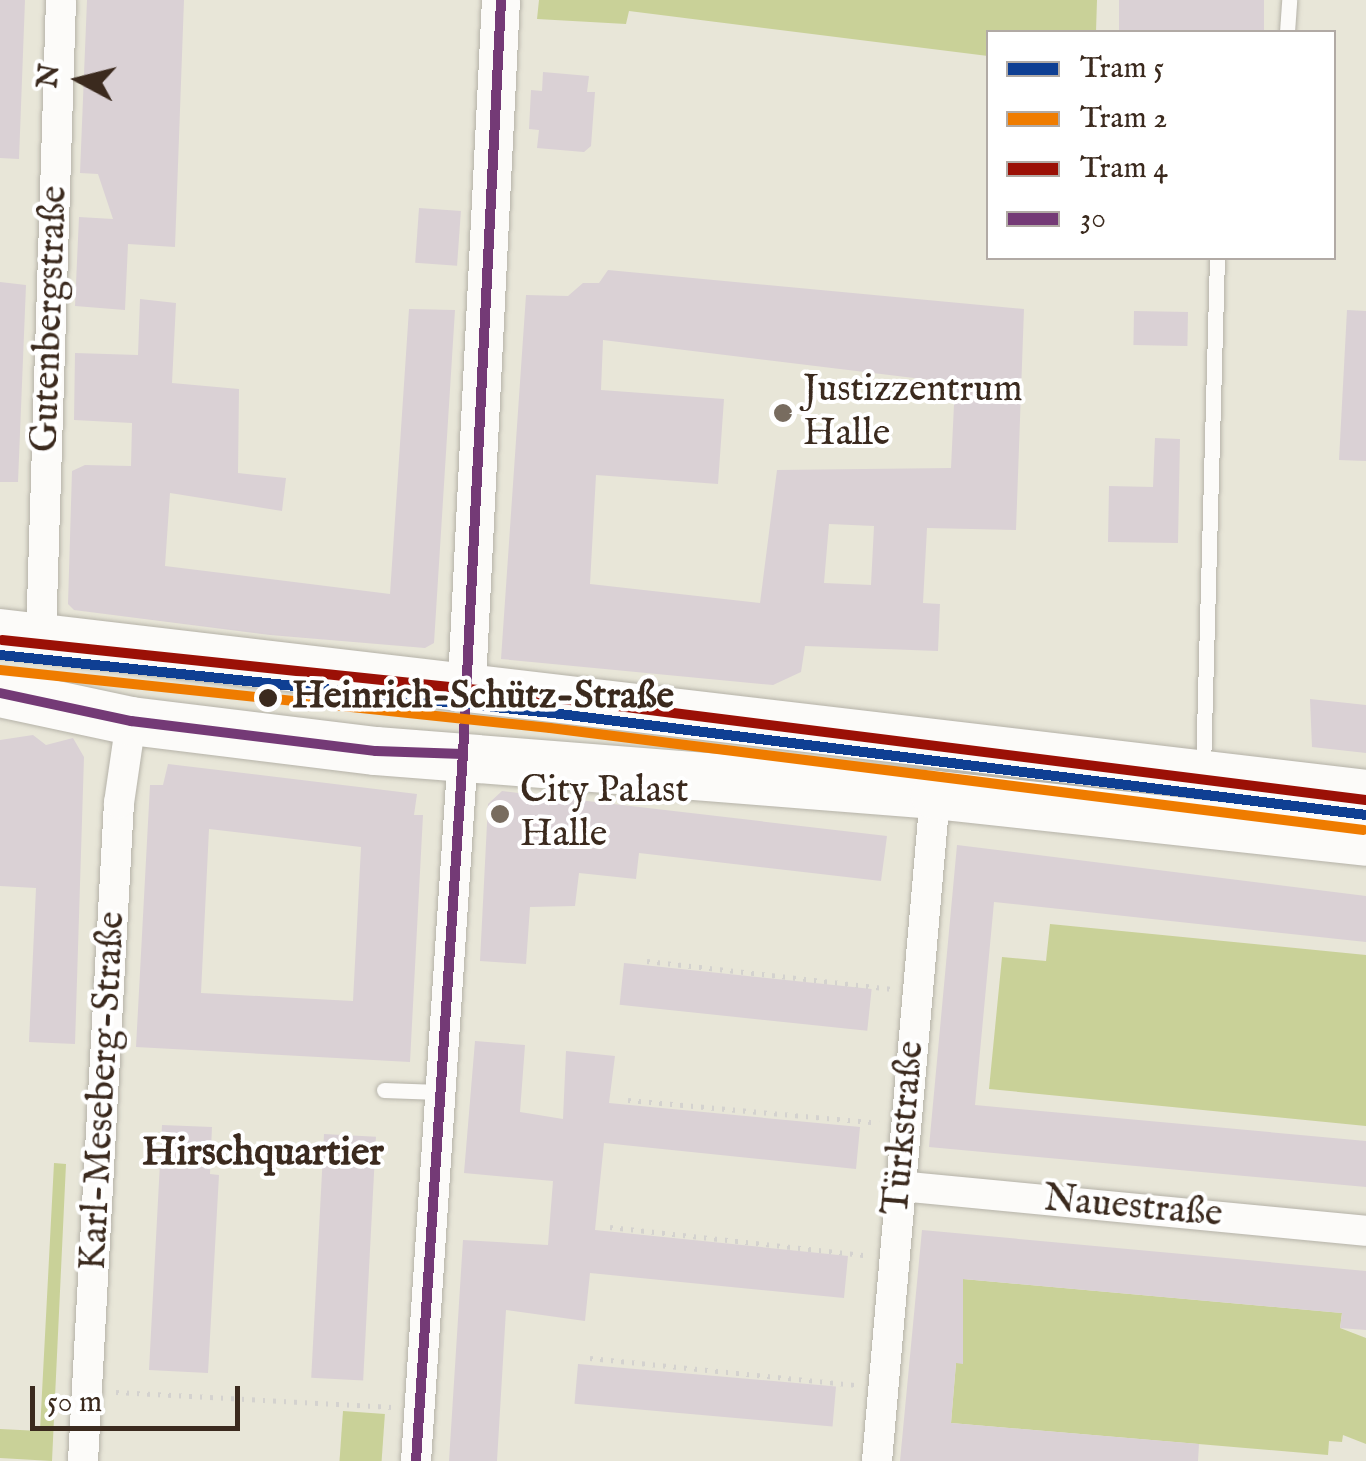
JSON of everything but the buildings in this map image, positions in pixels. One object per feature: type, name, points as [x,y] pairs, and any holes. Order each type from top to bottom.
[{"type":"main road","points":[[20,635],[466,684],[1366,794]]},
{"type":"main road","points":[[463,754],[466,684]]},
{"type":"main road","points":[[0,693],[131,721],[376,751],[463,754],[933,815],[1366,842]]},
{"type":"street","name":"Gutenbergstraße","points":[[20,635],[61,0]]},
{"type":"street","points":[[466,684],[501,0]]},
{"type":"street","name":"Karl-Meseberg-Straße","points":[[83,1461],[119,803],[131,721]]},
{"type":"street","points":[[416,1461],[463,754]]},
{"type":"street","name":"Türkstraße","points":[[877,1461],[933,815]]},
{"type":"street","name":"Nauestraße","points":[[900,1186],[1366,1230]]},
{"type":"lane","points":[[1287,30],[1289,0]]},
{"type":"lane","points":[[1203,774],[1218,260]]},
{"type":"lane","points":[[384,1090],[439,1092]]},
{"type":"path","points":[[647,961],[917,992]]},
{"type":"path","points":[[628,1100],[906,1125]]},
{"type":"path","points":[[610,1227],[894,1258]]},
{"type":"path","points":[[590,1358],[883,1388]]},
{"type":"path","points":[[88,1390],[393,1407]]},
{"type":"green space","points":[[539,0],[1097,0],[1096,30],[986,30],[986,56],[629,11],[626,24],[537,19]]},
{"type":"green space","points":[[1050,924],[1366,955],[1366,1126],[989,1089],[1002,957],[1046,961]]},
{"type":"green space","points":[[54,1163],[66,1164],[52,1461],[0,1458],[0,1429],[40,1431]]},
{"type":"green space","points":[[963,1279],[1342,1313],[1340,1328],[1366,1338],[1366,1444],[1343,1435],[1342,1442],[1329,1441],[1328,1455],[951,1423]]},
{"type":"green space","points":[[343,1411],[385,1414],[382,1461],[340,1461]]},
{"type":"tram line","name":"4","points":[[2,640],[554,698],[1366,800]]},
{"type":"tram line","name":"5","points":[[0,655],[552,713],[1366,815]]},
{"type":"tram line","name":"2","points":[[0,670],[550,728],[1364,830]]},
{"type":"transit line","name":"30","points":[[416,1461],[463,754],[501,0]]},
{"type":"transit line","name":"30","points":[[0,693],[131,721],[376,751],[463,754]]},
{"type":"place","name":"Justizzentrum Halle","points":[[783,413]]},
{"type":"place","name":"Heinrich-Schütz-Straße","points":[[268,698]]},
{"type":"place","name":"City Palast Halle","points":[[500,814]]},
{"type":"district","name":"Hirschquartier","points":[[263,1154]]}]
